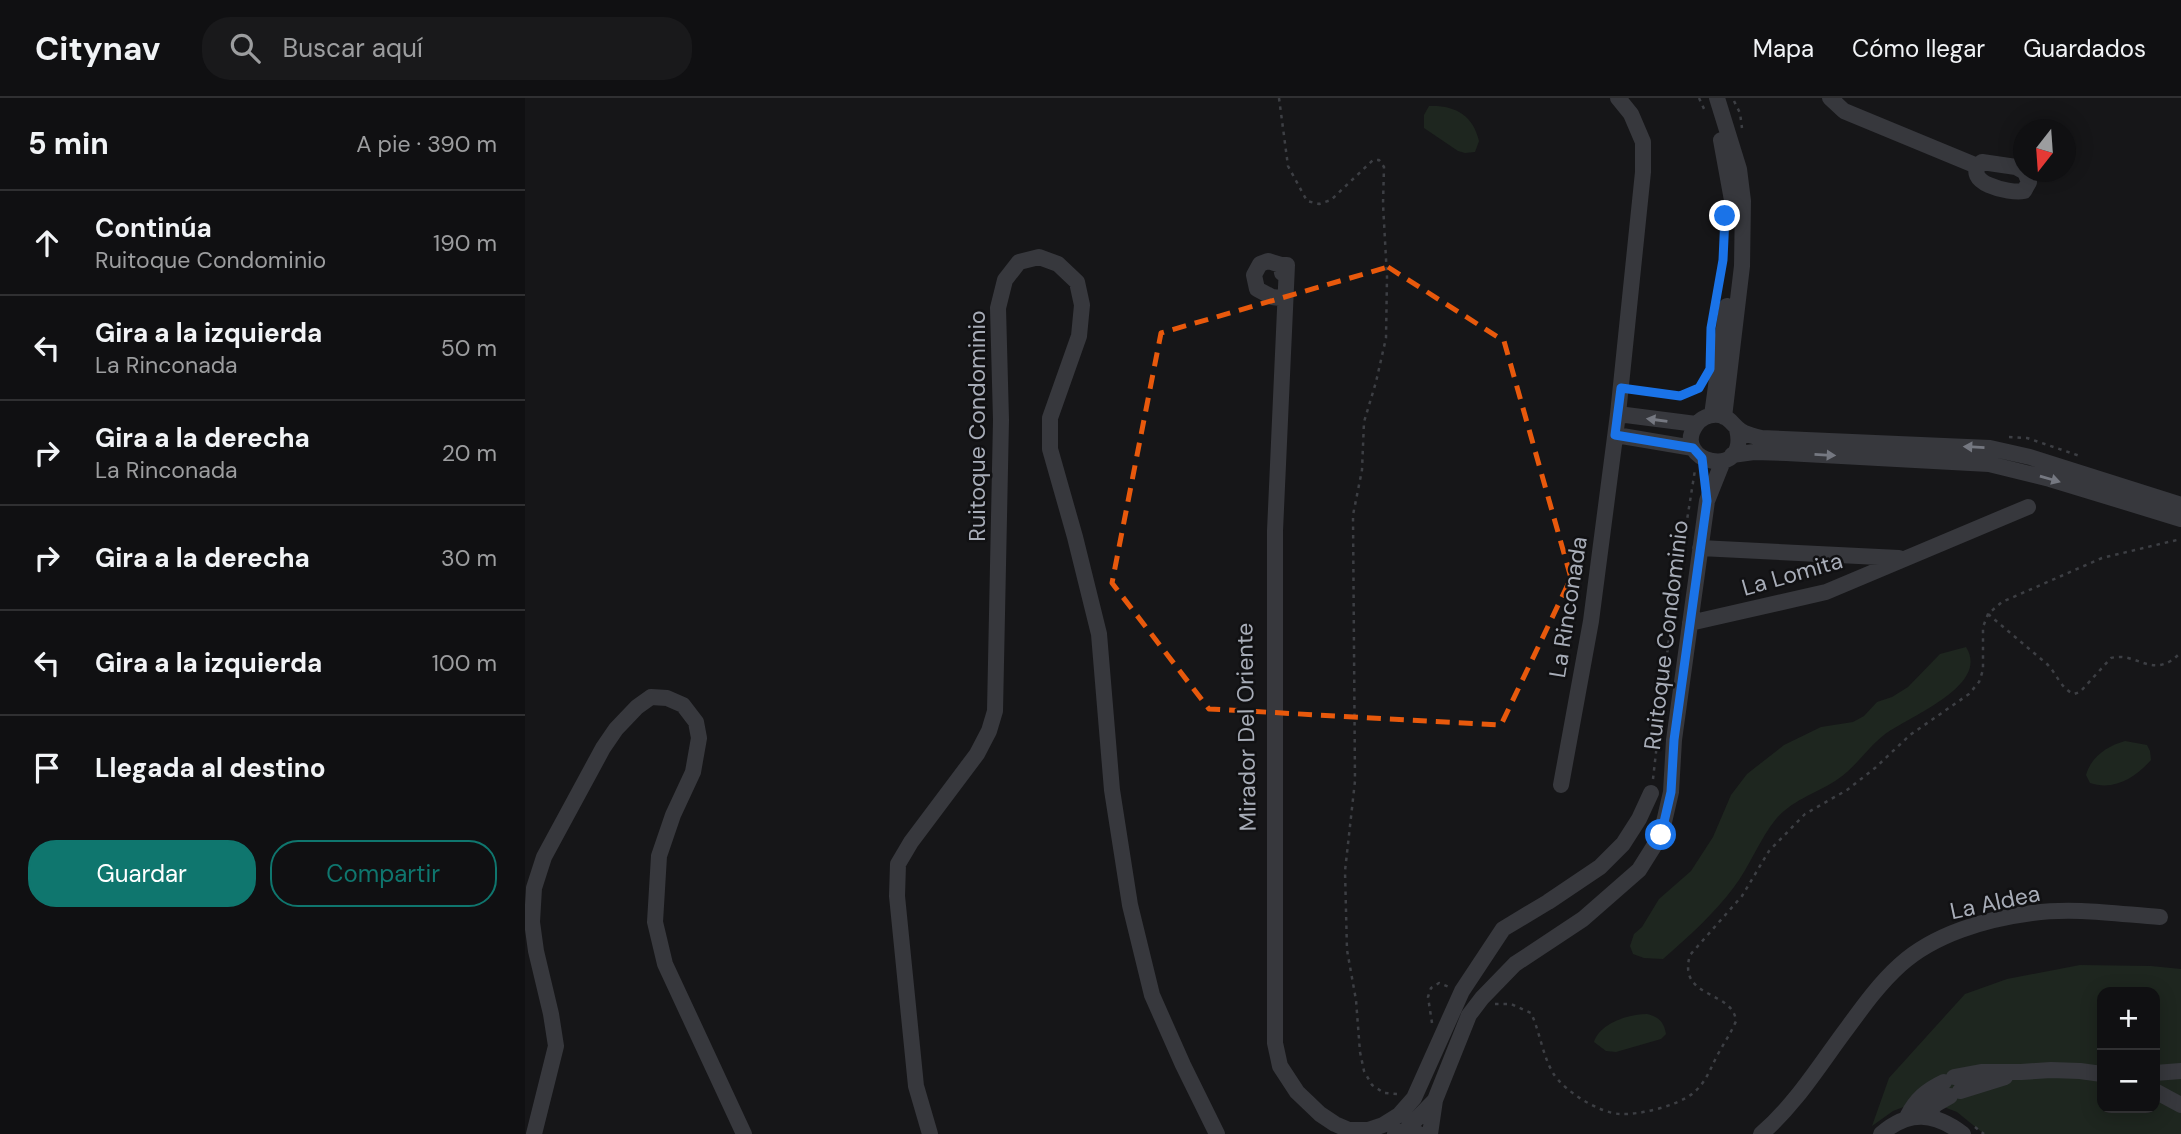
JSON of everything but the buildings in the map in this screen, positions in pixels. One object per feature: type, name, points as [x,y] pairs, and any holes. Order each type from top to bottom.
[{"type":"street","name":"La Rinconada","points":[[1561,785],[1591,621],[1618,414],[1643,172],[1643,142],[1631,114],[1618,98]]},
{"type":"street","points":[[1707,98],[1723,146],[1735,227],[1718,416]]},
{"type":"street","points":[[1717,98],[1739,169],[1743,201],[1742,266],[1718,416]]},
{"type":"street","points":[[1830,98],[1844,111],[1977,166]]},
{"type":"street","points":[[2013,166],[1982,162],[1975,172],[1978,178],[1989,185],[2016,192],[2024,191],[2029,182]]},
{"type":"street","name":"Ruitoque Condominio","points":[[930,1134],[916,1086],[897,896],[898,864],[918,832],[977,754],[989,731],[995,711],[1001,420],[998,308],[1005,280],[1019,262],[1039,257],[1058,264],[1077,282],[1082,304],[1079,336],[1050,418],[1050,450],[1099,634],[1112,790],[1130,905],[1153,995],[1183,1066],[1217,1134]]},
{"type":"street","points":[[1280,298],[1266,295],[1257,289],[1254,281],[1260,264],[1268,261],[1287,265],[1275,531],[1275,1043],[1280,1066],[1297,1092],[1335,1124],[1349,1130],[1368,1130],[1399,1115],[1414,1098],[1462,991],[1503,929],[1600,867],[1623,844],[1651,793]]},
{"type":"street","name":"Mirador Del Oriente","points":[[1281,265],[1267,524],[1272,1064],[1283,1086],[1305,1110],[1338,1133]]},
{"type":"street","points":[[1618,414],[1696,424],[1718,416],[1737,429],[1761,438],[1990,448],[2030,457],[2181,505]]},
{"type":"street","name":"Ruitoque Condominio","points":[[1696,424],[1692,436],[1707,501]]},
{"type":"street","name":"Ruitoque Condominio","points":[[1430,1134],[1435,1100],[1469,1015],[1482,998],[1515,964],[1583,919],[1639,870],[1661,835],[1671,792],[1674,740],[1707,501],[1728,458],[1739,443],[1737,429]]},
{"type":"street","points":[[1615,435],[1697,455],[1709,461],[1754,452],[1989,464],[2050,479],[2181,519]]},
{"type":"street","name":"La Lomita","points":[[1690,623],[1826,592],[2028,507]]},
{"type":"street","name":"La Lomita","points":[[1700,548],[1905,558]]},
{"type":"street","points":[[534,1134],[556,1046],[531,922],[534,888],[544,857],[603,748],[616,729],[651,697],[667,698],[683,705],[697,722],[699,738],[693,772],[673,815],[659,856],[655,922],[664,964],[744,1134]]},
{"type":"street","name":"La Aldea","points":[[1762,1134],[1801,1095],[1826,1057],[1881,985],[1901,964],[1937,939],[1968,928],[2033,912],[2081,911],[2160,917]]},
{"type":"street","points":[[1907,1117],[1914,1103],[1924,1093],[1952,1086],[1981,1072],[2051,1070],[2097,1073]]},
{"type":"street","points":[[2160,1073],[2181,1071]]},
{"type":"street","points":[[1926,1116],[1952,1086]]},
{"type":"street","points":[[2160,1094],[2181,1105]]},
{"type":"street","name":"Ruitoque Condominio","points":[[1407,1133],[1435,1100]]},
{"type":"street","points":[[1881,1134],[1907,1117],[1926,1116],[1950,1124],[1963,1134]]},
{"type":"path","points":[[1279,98],[1288,166],[1307,201],[1319,204],[1331,200],[1373,160],[1379,160],[1384,167],[1387,277],[1385,338],[1364,422],[1362,470],[1353,515],[1355,781],[1345,884],[1347,950],[1364,1071],[1372,1085],[1384,1093],[1395,1096],[1402,1091]]},
{"type":"path","points":[[1699,98],[1707,117]]},
{"type":"path","points":[[1733,98],[1740,113],[1744,137]]},
{"type":"path","points":[[1716,301],[1723,260],[1725,216]]},
{"type":"path","points":[[1621,388],[1680,396],[1699,388],[1705,378]]},
{"type":"path","points":[[2002,436],[2027,438],[2079,456]]},
{"type":"path","points":[[1651,793],[1671,620],[1697,455]]},
{"type":"path","points":[[1500,998],[1492,1004],[1511,1004],[1531,1013],[1540,1044],[1554,1074],[1570,1091],[1596,1107],[1619,1114],[1654,1111],[1690,1095],[1708,1077],[1736,1021],[1735,1012],[1726,1003],[1703,992],[1693,982],[1687,966],[1690,955],[1742,896],[1769,851],[1805,814],[1847,790],[1910,735],[1969,694],[1979,682],[1983,670],[1983,627],[1987,614],[2002,602],[2102,558],[2181,539]]},
{"type":"path","points":[[1987,614],[2047,664],[2055,672],[2064,689],[2074,694],[2080,692],[2111,658],[2118,656],[2149,666],[2174,659],[2181,652]]},
{"type":"path","points":[[1433,1028],[1428,997],[1431,988],[1439,983],[1462,991]]},
{"type":"highlighted area","points":[[1388,267],[1504,341],[1571,578],[1501,725],[1209,709],[1112,583],[1161,333]]},
{"type":"shaded area","points":[[1429,106],[1447,107],[1467,118],[1479,141],[1475,152],[1458,151],[1424,128],[1424,115]]},
{"type":"shaded area","points":[[1966,647],[1971,661],[1967,675],[1957,687],[1927,710],[1884,735],[1838,779],[1783,812],[1770,827],[1734,887],[1691,934],[1663,959],[1644,958],[1633,954],[1630,946],[1634,934],[1642,927],[1659,899],[1691,871],[1713,837],[1731,795],[1747,774],[1784,745],[1821,727],[1853,722],[1864,716],[1877,702],[1908,687],[1940,654]]},
{"type":"shaded area","points":[[2125,741],[2147,745],[2151,760],[2131,777],[2116,784],[2090,783],[2086,775],[2096,758],[2106,749]]},
{"type":"shaded area","points":[[2080,965],[2181,969],[2181,1134],[1984,1134],[1957,1112],[1936,1104],[1914,1103],[1893,1111],[1872,1126],[1889,1078],[1965,994],[2007,979]]},
{"type":"shaded area","points":[[1647,1014],[1658,1018],[1662,1023],[1666,1034],[1661,1039],[1616,1052],[1606,1051],[1594,1042],[1602,1030],[1616,1021]]},
{"type":"route","points":[[1661,835],[1671,792],[1674,740],[1707,501],[1702,458],[1693,448],[1615,435],[1621,388],[1680,396],[1699,388],[1710,369],[1711,328],[1723,260],[1725,216]]}]
